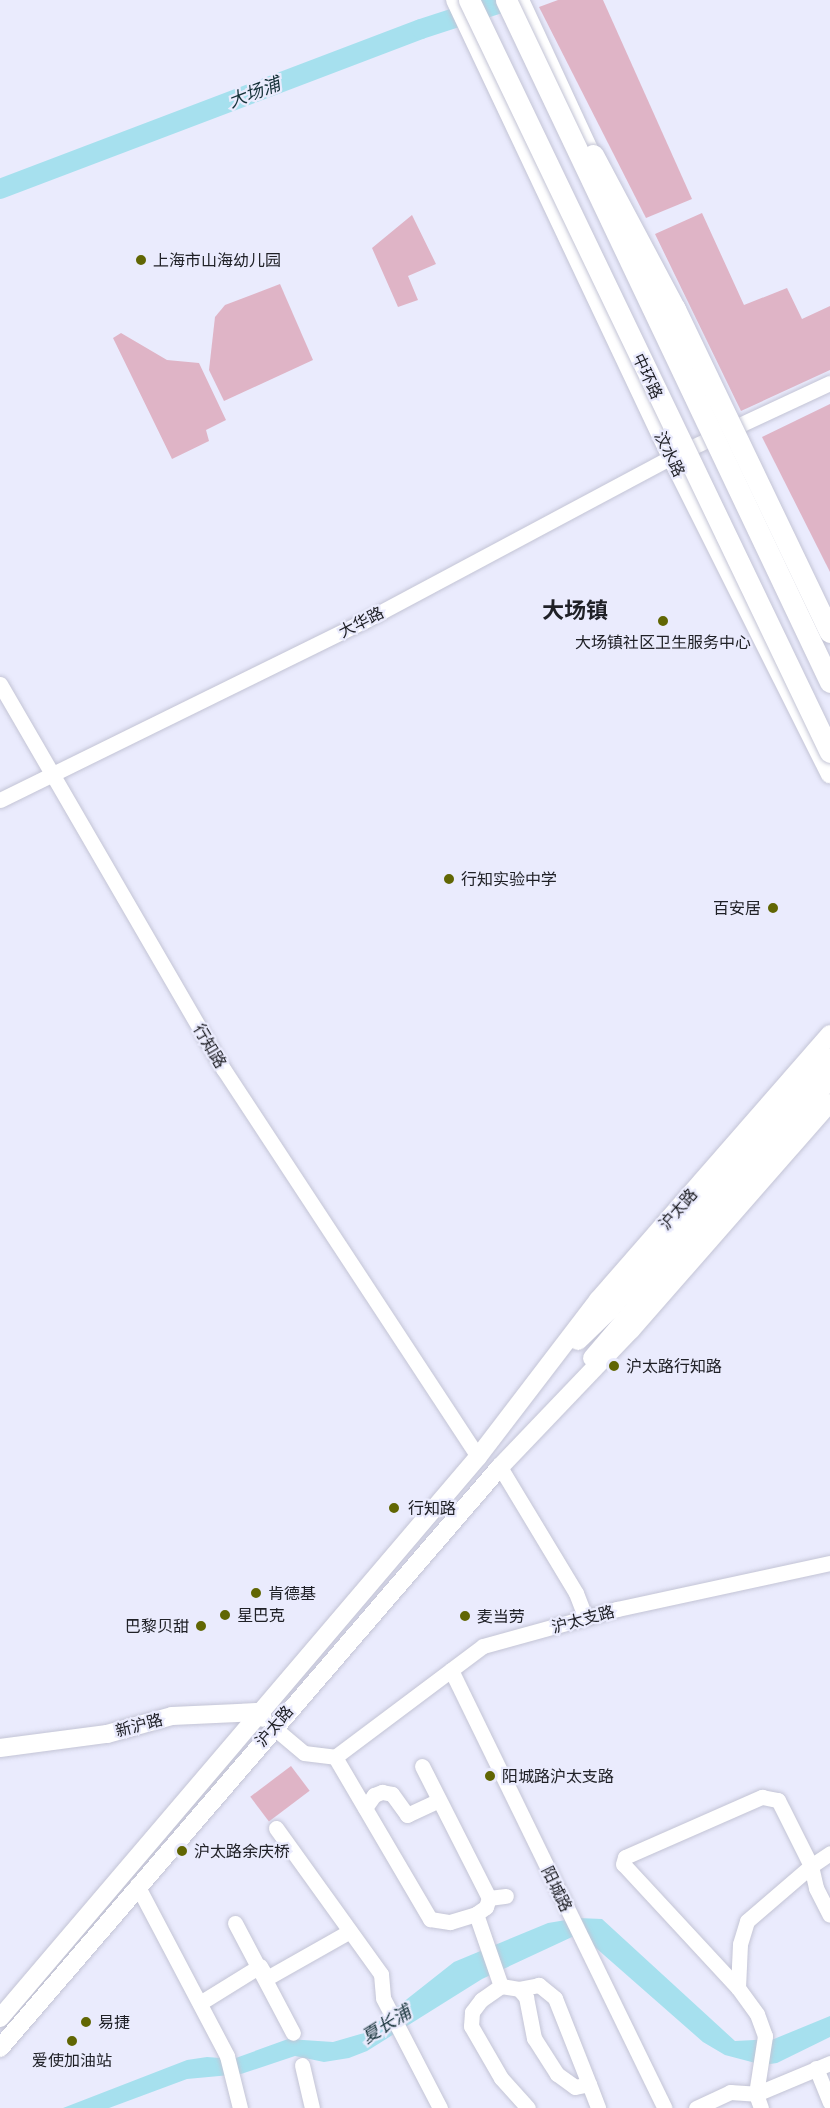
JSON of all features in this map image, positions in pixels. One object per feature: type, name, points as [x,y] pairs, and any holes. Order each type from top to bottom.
[{"type":"highway","name":"中环路","points":[[470,0],[830,752]]},
{"type":"highway","name":"中环路","points":[[513,5],[830,682]]},
{"type":"highway","points":[[513,5],[633,224],[830,632]]},
{"type":"main road","name":"汶水路","points":[[455,0],[670,457],[830,774]]},
{"type":"main road","points":[[513,5],[536,34],[718,434],[830,668]]},
{"type":"main road","name":"沪太路","points":[[0,2018],[257,1713],[478,1456],[598,1300],[830,1034]]},
{"type":"main road","name":"沪太路","points":[[530,1387],[610,1310],[830,1057]]},
{"type":"main road","name":"沪太路","points":[[553,1410],[621,1320],[830,1079]]},
{"type":"main road","name":"沪太路","points":[[0,2048],[137,1885],[500,1467],[625,1337],[830,1103]]},
{"type":"main road","points":[[257,1713],[273,1727]]},
{"type":"main road","name":"新沪路","points":[[0,1748],[107,1734],[172,1716],[257,1713]]},
{"type":"street","name":"大华路","points":[[0,800],[52,777],[364,621],[670,457],[830,383]]},
{"type":"street","name":"行知路","points":[[0,684],[52,777],[273,1148],[478,1456]]},
{"type":"street","points":[[500,1467],[576,1593],[585,1617]]},
{"type":"street","name":"沪太支路","points":[[335,1757],[483,1646],[585,1617],[829,1565]]},
{"type":"street","name":"阳城路","points":[[451,1670],[664,2108]]},
{"type":"street","points":[[273,1727],[304,1753],[335,1757],[430,1919],[450,1922],[476,1914],[486,1907],[489,1898],[422,1766]]},
{"type":"street","points":[[365,1808],[374,1795],[382,1792],[392,1794],[407,1815],[439,1800]]},
{"type":"street","points":[[758,2101],[757,2070],[765,2036],[757,2014],[738,1988],[623,1864],[625,1857],[762,1797],[778,1800],[811,1866],[816,1888],[830,1916]]},
{"type":"street","points":[[276,1827],[381,1974],[383,1998],[440,2108]]},
{"type":"street","points":[[738,1988],[740,1944],[747,1921],[811,1866],[830,1853]]},
{"type":"street","points":[[137,1885],[227,2056],[235,2077],[240,2108]]},
{"type":"street","points":[[489,1898],[506,1896]]},
{"type":"street","points":[[476,1914],[500,1981],[519,1989],[526,1997],[534,2038],[548,2062],[567,2084],[575,2087],[589,2084]]},
{"type":"street","points":[[236,1923],[293,2033]]},
{"type":"street","points":[[200,2003],[350,1931]]},
{"type":"street","points":[[500,1981],[480,2000],[472,2012],[471,2026],[501,2078],[528,2108]]},
{"type":"street","points":[[519,1989],[539,1985],[555,1998],[598,2108]]},
{"type":"street","points":[[302,2064],[312,2108]]},
{"type":"street","points":[[696,2108],[730,2092],[758,2101],[823,2066],[830,2102]]},
{"type":"shaded area","points":[[558,0],[603,0],[692,199],[646,218],[539,7]]},
{"type":"shaded area","points":[[702,213],[744,305],[787,288],[802,319],[830,306],[830,370],[741,411],[655,234]]},
{"type":"shaded area","points":[[412,215],[436,264],[408,276],[418,300],[398,307],[372,248]]},
{"type":"shaded area","points":[[280,284],[313,360],[224,401],[209,370],[215,317],[225,305]]},
{"type":"shaded area","points":[[121,333],[167,360],[199,363],[226,420],[206,430],[209,441],[172,459],[113,338]]},
{"type":"shaded area","points":[[830,404],[830,572],[762,437]]},
{"type":"shaded area","points":[[291,1766],[310,1791],[269,1821],[250,1797]]},
{"type":"water","name":"夏长浦","points":[[578,1918],[602,1919],[735,2041],[774,2039],[830,2016],[830,2037],[777,2063],[763,2065],[725,2055],[703,2042],[588,1941],[572,1937],[482,1979],[367,2051],[349,2058],[324,2062],[295,2056],[241,2074],[187,2079],[109,2108],[63,2108],[187,2060],[207,2057],[233,2059],[288,2039],[333,2042],[364,2033],[454,1962],[548,1923]]},
{"type":"waterway","name":"大场浦","points":[[0,189],[421,29],[510,0]]},
{"type":"place","name":"上海市山海幼儿园","points":[[141,260]]},
{"type":"place","name":"大场镇社区卫生服务中心","points":[[663,621]]},
{"type":"place","name":"行知实验中学","points":[[449,879]]},
{"type":"place","name":"百安居","points":[[773,908]]},
{"type":"place","name":"沪太路行知路","points":[[614,1366]]},
{"type":"place","name":"行知路","points":[[394,1508]]},
{"type":"place","name":"肯德基","points":[[256,1593]]},
{"type":"place","name":"星巴克","points":[[225,1615]]},
{"type":"place","name":"麦当劳","points":[[465,1616]]},
{"type":"place","name":"巴黎贝甜","points":[[201,1626]]},
{"type":"place","name":"阳城路沪太支路","points":[[490,1776]]},
{"type":"place","name":"沪太路余庆桥","points":[[182,1851]]},
{"type":"place","name":"易捷","points":[[86,2022]]},
{"type":"place","name":"爱使加油站","points":[[72,2041]]},
{"type":"district","name":"大场镇","points":[[575,610]]}]
